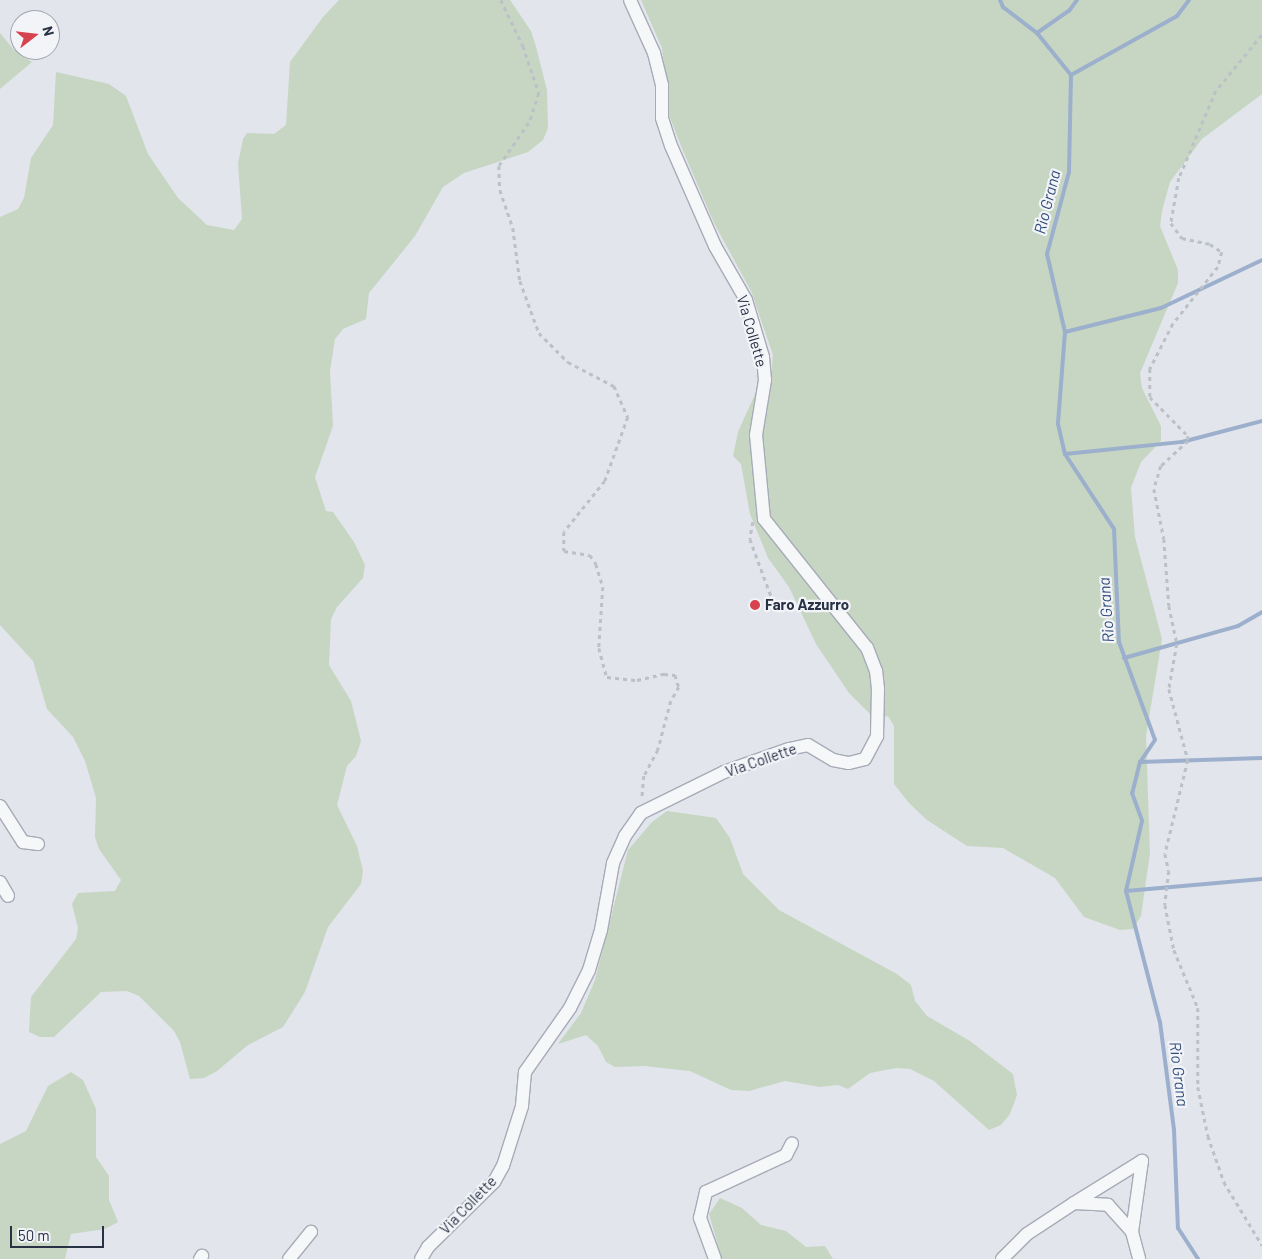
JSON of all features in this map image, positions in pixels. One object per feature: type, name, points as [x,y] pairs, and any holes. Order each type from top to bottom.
[{"type":"street","name":"Via Collette","points":[[421,1259],[428,1247],[494,1182],[503,1166],[522,1106],[524,1072],[570,1008],[589,970],[601,930],[613,863],[625,836],[641,813],[724,772],[789,749],[808,745],[833,760],[849,763],[865,759],[877,736],[878,689],[876,671],[866,648],[798,559],[769,528],[762,511],[762,482],[756,435],[766,380],[763,357],[746,300],[715,246],[671,146],[662,118],[662,85],[654,53],[630,0]]},
{"type":"street","points":[[0,806],[23,842],[38,844]]},
{"type":"street","points":[[0,882],[8,896]]},
{"type":"street","points":[[715,1259],[700,1218],[706,1192],[786,1155],[792,1143]]},
{"type":"street","points":[[1002,1259],[1027,1234],[1142,1161],[1132,1232],[1139,1259]]},
{"type":"street","points":[[1105,1185],[1108,1205],[1132,1232]]},
{"type":"street","points":[[1074,1203],[1108,1205]]},
{"type":"street","points":[[289,1259],[311,1232]]},
{"type":"path","points":[[500,0],[523,46],[539,93],[529,123],[499,166],[500,190],[513,228],[520,281],[538,333],[568,362],[614,386],[628,417],[605,482],[564,532],[564,551],[590,555],[596,564],[603,587],[599,648],[607,677],[637,680],[664,674],[676,675],[679,687],[672,701],[658,750],[644,776],[641,813]]},
{"type":"path","points":[[1262,34],[1216,91],[1179,178],[1171,223],[1182,238],[1210,244],[1222,252],[1218,267],[1173,324],[1150,369],[1150,396],[1188,436],[1188,441],[1161,466],[1154,488],[1164,539],[1169,606],[1177,644],[1169,689],[1188,760],[1165,854],[1169,870],[1165,905],[1174,950],[1198,1008],[1198,1087],[1208,1136],[1224,1182],[1262,1245]]},
{"type":"path","points":[[762,511],[751,527],[750,539],[774,604]]},
{"type":"green space","points":[[339,0],[510,0],[531,31],[535,43],[547,90],[548,128],[543,140],[528,152],[464,173],[443,187],[415,236],[369,293],[366,319],[343,329],[335,339],[330,371],[333,426],[315,477],[326,511],[333,512],[354,542],[365,565],[363,578],[337,607],[331,619],[329,665],[351,701],[361,741],[356,756],[347,766],[337,805],[357,846],[363,871],[361,884],[328,927],[305,992],[283,1027],[248,1045],[217,1071],[204,1078],[190,1079],[180,1042],[174,1031],[139,996],[127,991],[101,992],[54,1037],[40,1037],[29,1032],[31,997],[76,939],[78,928],[72,904],[78,893],[115,891],[121,880],[99,849],[95,837],[96,798],[85,761],[73,737],[47,709],[33,661],[0,625],[0,217],[18,209],[24,198],[31,158],[53,125],[56,72],[109,84],[126,96],[148,154],[178,198],[207,225],[234,230],[242,219],[238,163],[243,139],[247,133],[274,134],[286,125],[290,62],[323,17]]},
{"type":"green space","points":[[641,0],[1262,0],[1262,94],[1202,139],[1170,182],[1162,211],[1160,226],[1178,270],[1178,283],[1140,373],[1142,388],[1161,426],[1161,441],[1141,462],[1131,488],[1135,537],[1162,639],[1146,736],[1150,853],[1141,916],[1133,929],[1120,930],[1084,917],[1055,878],[1003,848],[967,846],[927,820],[909,803],[894,784],[894,726],[888,716],[874,718],[849,693],[816,644],[789,587],[768,558],[750,514],[741,464],[733,456],[738,432],[760,383],[771,374],[773,355],[751,291],[714,223],[669,115],[662,48]]},
{"type":"green space","points":[[0,33],[10,45],[10,60],[29,60],[32,62],[0,89]]},
{"type":"green space","points":[[667,811],[716,818],[730,838],[743,874],[779,910],[897,974],[911,985],[915,1001],[927,1016],[970,1041],[1013,1074],[1017,1095],[1010,1114],[1001,1125],[989,1130],[934,1081],[910,1069],[896,1068],[870,1073],[848,1089],[838,1085],[820,1087],[785,1081],[749,1091],[731,1090],[690,1071],[644,1066],[615,1067],[606,1062],[598,1046],[586,1035],[558,1044],[581,1013],[595,980],[628,850],[652,822]]},
{"type":"green space","points":[[71,1072],[83,1080],[96,1109],[96,1157],[109,1176],[109,1200],[118,1222],[105,1229],[71,1234],[65,1259],[0,1259],[0,1144],[26,1131],[48,1086]]},
{"type":"green space","points":[[720,1198],[742,1208],[761,1225],[786,1231],[806,1247],[825,1246],[833,1259],[722,1259],[709,1214]]},
{"type":"waterway","name":"Rio Grana","points":[[1000,0],[1003,7],[1037,33],[1071,75],[1069,172],[1047,254],[1065,332],[1058,424],[1065,454],[1114,529],[1119,642],[1155,740],[1140,762],[1132,793],[1142,821],[1126,891],[1160,1022],[1174,1130],[1178,1228],[1198,1259]]},
{"type":"waterway","name":"Rio Grana","points":[[1037,33],[1069,11],[1077,0]]},
{"type":"waterway","name":"Rio Grana","points":[[1071,75],[1177,16],[1189,0]]},
{"type":"waterway","name":"Rio Grana","points":[[1065,332],[1161,308],[1262,260]]},
{"type":"waterway","name":"Rio Grana","points":[[1065,454],[1182,442],[1262,421]]},
{"type":"waterway","name":"Rio Grana","points":[[1124,658],[1238,626],[1262,612]]},
{"type":"waterway","name":"Rio Grana","points":[[1140,762],[1262,758]]},
{"type":"waterway","name":"Rio Grana","points":[[1126,891],[1262,879]]},
{"type":"place","name":"Faro Azzurro","points":[[755,605]]}]
